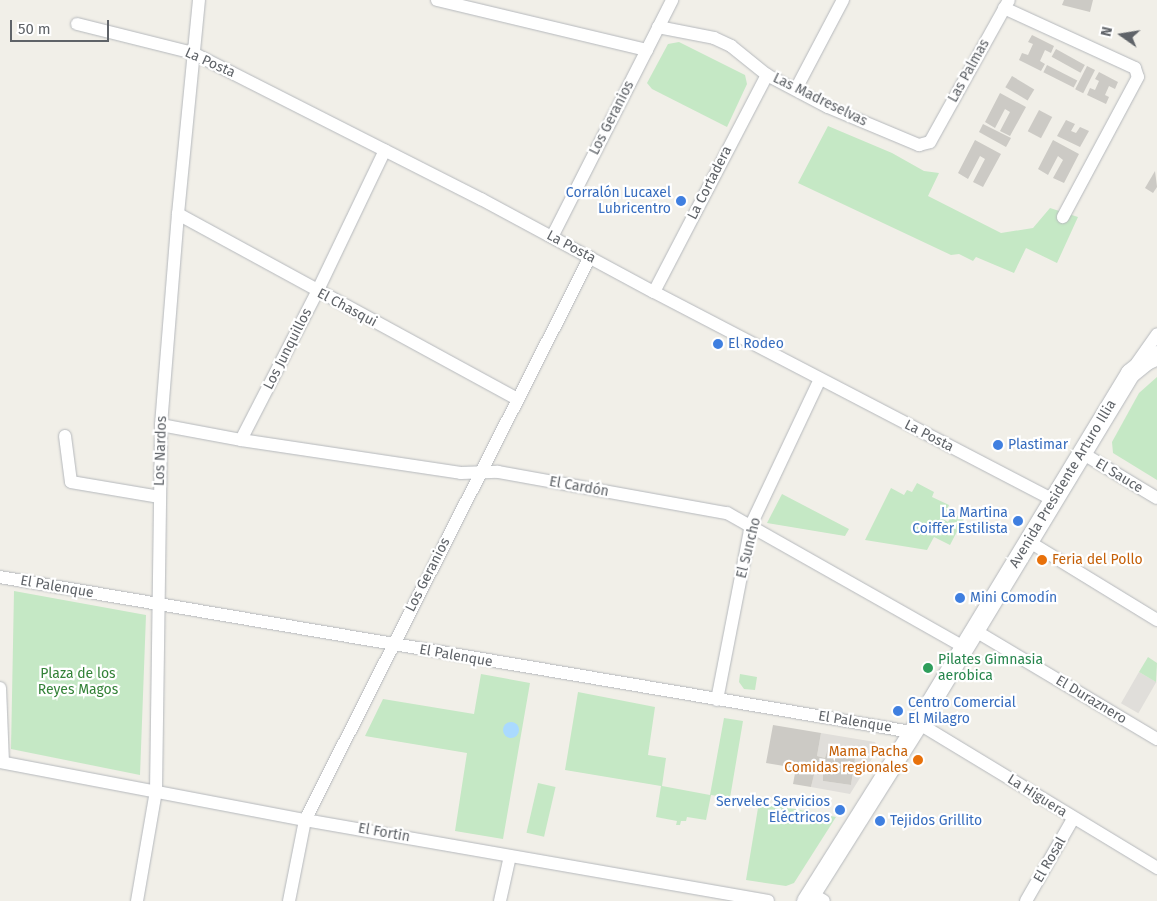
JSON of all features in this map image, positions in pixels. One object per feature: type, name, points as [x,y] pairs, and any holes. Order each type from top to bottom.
[{"type":"main road","points":[[1130,373],[1146,360],[1157,355]]},
{"type":"main road","name":"Avenida Presidente Arturo Illia","points":[[813,898],[1130,373]]},
{"type":"street","name":"Los Nardos","points":[[137,901],[156,791],[161,425],[178,214],[199,0]]},
{"type":"street","points":[[438,0],[471,4],[647,50]]},
{"type":"street","name":"Los Geranios","points":[[552,237],[672,0]]},
{"type":"street","points":[[796,89],[844,0]]},
{"type":"street","points":[[1006,4],[1135,68],[1138,77],[1062,217]]},
{"type":"street","name":"Las Palmas","points":[[930,142],[1006,4]]},
{"type":"street","name":"La Posta","points":[[77,24],[193,53],[385,150],[1053,500]]},
{"type":"street","name":"Las Madreselvas","points":[[658,28],[714,38],[744,54],[767,75],[828,107],[919,145],[930,142]]},
{"type":"street","name":"La Cortadera","points":[[654,292],[767,75]]},
{"type":"street","name":"Los Junquillos","points":[[241,440],[317,292],[385,150]]},
{"type":"street","name":"El Chasqui","points":[[178,214],[317,292],[518,399]]},
{"type":"street","name":"Los Geranios","points":[[289,901],[305,820],[590,257]]},
{"type":"street","points":[[1130,373],[1157,334]]},
{"type":"street","name":"El Suncho","points":[[717,700],[751,525],[820,379]]},
{"type":"street","name":"El Cardón","points":[[161,425],[241,440],[460,473],[498,472],[727,513],[964,647]]},
{"type":"street","points":[[65,436],[71,482],[160,497]]},
{"type":"street","name":"El Sauce","points":[[1082,453],[1157,498]]},
{"type":"street","points":[[1028,541],[1157,620]]},
{"type":"street","name":"El Palenque","points":[[0,577],[717,700],[915,727]]},
{"type":"street","name":"El Duraznero","points":[[974,630],[1157,739]]},
{"type":"street","points":[[0,688],[1,762]]},
{"type":"street","name":"La Higuera","points":[[915,727],[1157,868]]},
{"type":"street","name":"El Fortin","points":[[1,762],[305,820],[768,901]]},
{"type":"street","name":"El Rosal","points":[[1026,901],[1073,819]]},
{"type":"street","points":[[500,901],[510,856]]},
{"type":"shaded area","points":[[1139,672],[1156,682],[1138,713],[1121,703]]},
{"type":"shaded area","points":[[821,733],[875,742],[878,749],[850,794],[811,787],[815,771],[823,772],[823,781],[851,785],[856,753],[828,748],[825,758],[817,756]]},
{"type":"green space","points":[[679,42],[745,75],[747,84],[727,127],[652,89],[647,83],[668,44]]},
{"type":"green space","points":[[828,126],[892,153],[924,171],[939,173],[928,196],[1001,233],[1033,228],[1050,208],[1078,217],[1057,263],[1026,248],[1014,273],[976,257],[973,261],[959,254],[951,255],[798,183]]},
{"type":"green space","points":[[1157,377],[1157,480],[1113,453],[1112,442],[1139,393]]},
{"type":"green space","points":[[917,483],[934,492],[932,497],[949,505],[943,519],[948,522],[953,513],[964,518],[950,545],[934,537],[927,550],[865,540],[891,488],[904,495],[907,490],[912,492]]},
{"type":"green space","points":[[782,494],[849,529],[845,536],[767,523]]},
{"type":"green space","name":"Plaza de los Reyes Magos","points":[[14,591],[146,615],[140,775],[11,749]]},
{"type":"green space","points":[[1148,657],[1157,663],[1156,682],[1139,672]]},
{"type":"green space","points":[[481,674],[530,683],[503,839],[455,831],[467,753],[365,736],[383,699],[474,714]]},
{"type":"green space","points":[[740,674],[757,677],[755,690],[744,689],[739,682]]},
{"type":"green space","points":[[578,692],[655,707],[648,755],[666,758],[662,786],[710,795],[724,718],[743,721],[730,798],[711,795],[706,820],[687,817],[686,821],[681,821],[680,825],[676,825],[677,821],[656,817],[661,786],[565,770]]},
{"type":"green space","points":[[538,783],[556,787],[544,837],[527,833]]},
{"type":"green space","points":[[759,802],[836,817],[794,883],[786,886],[746,880]]},
{"type":"water","points":[[511,722],[517,724],[519,730],[517,736],[511,738],[505,736],[503,730],[505,724]]},
{"type":"building","points":[[1064,0],[1093,0],[1090,12],[1062,5]]},
{"type":"building","points":[[1032,35],[1054,46],[1051,53],[1045,50],[1040,61],[1045,64],[1041,71],[1019,60],[1022,53],[1028,55],[1033,44],[1028,42]]},
{"type":"building","points":[[1056,49],[1085,65],[1080,73],[1052,57]]},
{"type":"building","points":[[1047,65],[1077,80],[1074,88],[1043,72]]},
{"type":"building","points":[[1087,66],[1095,70],[1083,93],[1075,89]]},
{"type":"building","points":[[1099,72],[1118,82],[1115,89],[1109,86],[1105,95],[1109,97],[1106,104],[1087,95],[1090,88],[1095,90],[1099,81],[1095,79]]},
{"type":"building","points":[[1012,76],[1034,89],[1028,101],[1005,87]]},
{"type":"building","points":[[1000,93],[1026,107],[1010,136],[1000,131],[1010,112],[1005,109],[995,128],[985,122]]},
{"type":"building","points":[[1039,110],[1052,117],[1041,138],[1028,131]]},
{"type":"building","points":[[1066,120],[1075,124],[1071,131],[1076,133],[1080,127],[1089,131],[1080,147],[1057,136]]},
{"type":"building","points":[[983,124],[1011,138],[1006,147],[979,132]]},
{"type":"building","points":[[975,140],[1001,154],[983,187],[973,182],[985,159],[980,156],[968,179],[958,173]]},
{"type":"building","points":[[1053,140],[1079,154],[1064,183],[1053,178],[1063,160],[1058,156],[1048,175],[1038,169]]},
{"type":"building","points":[[1155,171],[1157,187],[1153,193],[1145,188]]},
{"type":"building","points":[[773,725],[821,733],[817,756],[825,758],[828,748],[856,752],[851,785],[823,781],[823,772],[815,771],[811,787],[793,784],[796,768],[766,763]]},
{"type":"place","name":"Corralón Lucaxel Lubricentro","points":[[681,201]]},
{"type":"place","name":"El Rodeo","points":[[718,344]]},
{"type":"place","name":"Plastimar","points":[[998,445]]},
{"type":"place","name":"La Martina Coiffer Estilista","points":[[1018,521]]},
{"type":"place","name":"Feria del Pollo","points":[[1042,560]]},
{"type":"place","name":"Mini Comodín","points":[[960,598]]},
{"type":"place","name":"Pilates Gimnasia aerobica","points":[[928,668]]},
{"type":"place","name":"Centro Comercial El Milagro","points":[[898,711]]},
{"type":"place","name":"Mama Pacha Comidas regionales","points":[[918,760]]},
{"type":"place","name":"Servelec Servicios Eléctricos","points":[[840,810]]},
{"type":"place","name":"Tejidos Grillito","points":[[880,821]]}]
